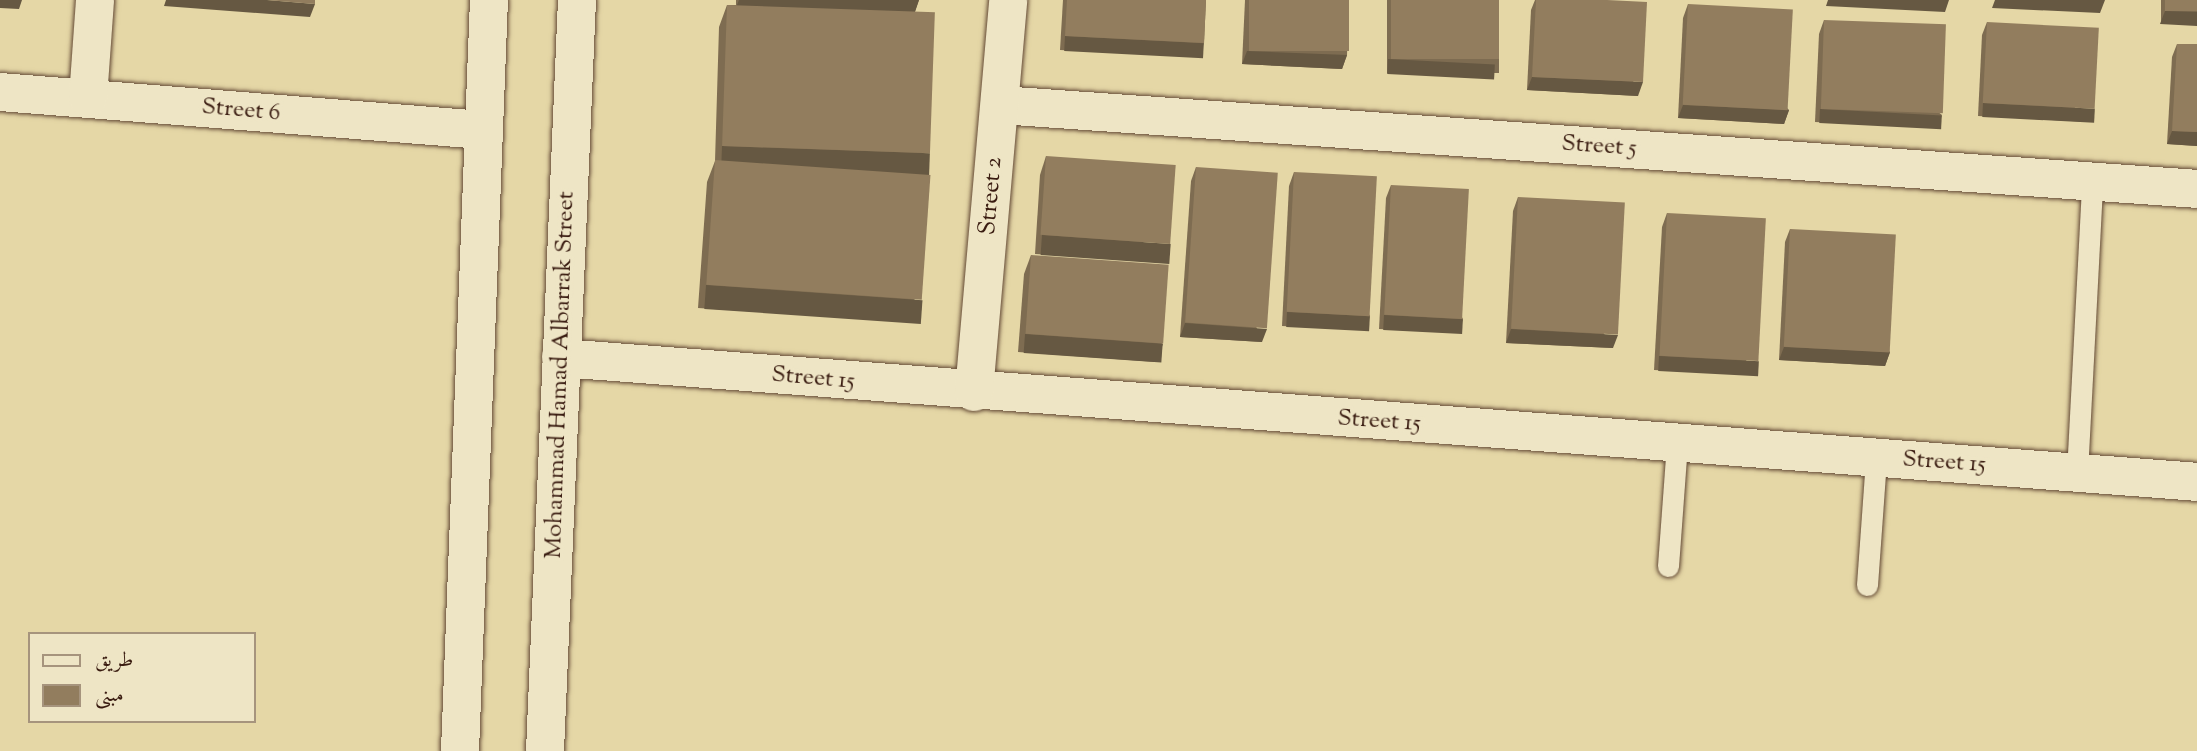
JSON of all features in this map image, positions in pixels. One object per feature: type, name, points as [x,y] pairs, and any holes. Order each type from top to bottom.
[{"type":"street","points":[[88,99],[94,0]]},
{"type":"street","points":[[460,751],[489,0]]},
{"type":"street","name":"Mohammad Hamad Albarrak Street","points":[[545,751],[577,0]]},
{"type":"street","name":"Street 2","points":[[974,392],[1007,0]]},
{"type":"street","name":"Street 6","points":[[0,92],[482,130]]},
{"type":"street","name":"Street 5","points":[[1000,105],[2197,189]]},
{"type":"street","name":"Street 15","points":[[561,358],[974,392],[2197,482]]},
{"type":"lane","points":[[2077,473],[2092,182]]},
{"type":"lane","points":[[1668,566],[1677,444]]},
{"type":"lane","points":[[1867,585],[1876,458]]},
{"type":"building","points":[[267,0],[315,0],[315,4]]},
{"type":"building","points":[[1067,0],[1206,0],[1204,43],[1065,36]]},
{"type":"building","points":[[1249,0],[1349,0],[1349,51],[1249,51]]},
{"type":"building","points":[[1391,0],[1499,0],[1499,59],[1391,59]]},
{"type":"building","points":[[1536,0],[1647,2],[1643,82],[1532,77]]},
{"type":"building","points":[[2165,0],[2197,0],[2197,11],[2165,11]]},
{"type":"building","points":[[1688,4],[1793,9],[1788,110],[1683,105]]},
{"type":"building","points":[[727,5],[935,12],[930,153],[722,146]]},
{"type":"building","points":[[1824,20],[1946,24],[1943,113],[1821,109]]},
{"type":"building","points":[[1987,22],[2099,28],[2095,109],[1983,103]]},
{"type":"building","points":[[2177,44],[2197,44],[2197,132],[2172,131]]},
{"type":"building","points":[[1046,156],[1176,165],[1170,244],[1040,235]]},
{"type":"building","points":[[715,160],[930,175],[922,300],[706,285]]},
{"type":"building","points":[[1196,167],[1278,173],[1267,328],[1185,323]]},
{"type":"building","points":[[1294,172],[1377,176],[1370,316],[1287,312]]},
{"type":"building","points":[[1391,185],[1469,189],[1462,319],[1384,315]]},
{"type":"building","points":[[1518,197],[1625,203],[1618,334],[1511,329]]},
{"type":"building","points":[[1667,213],[1766,218],[1758,361],[1660,356]]},
{"type":"building","points":[[1790,229],[1896,235],[1890,352],[1784,347]]},
{"type":"building","points":[[1031,255],[1169,265],[1163,343],[1025,334]]}]
